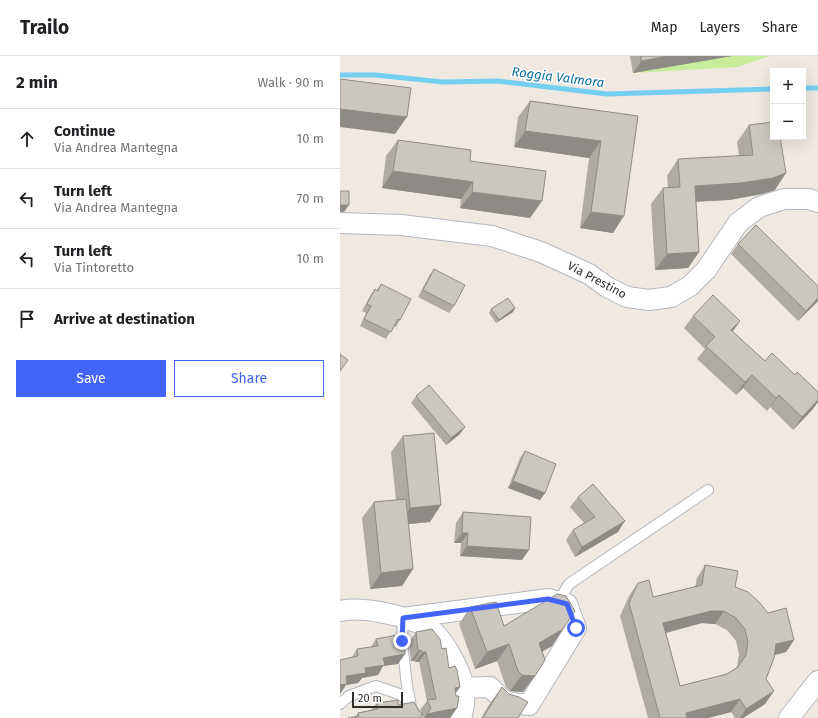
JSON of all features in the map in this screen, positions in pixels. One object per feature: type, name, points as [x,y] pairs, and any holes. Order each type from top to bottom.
[{"type":"street","name":"Via Prestino","points":[[340,223],[401,225],[492,236],[540,252],[589,274],[607,287],[627,297],[649,300],[671,297],[690,286],[706,270],[738,223],[759,207],[784,199],[810,199],[818,202]]},
{"type":"street","points":[[403,618],[548,599],[567,604],[576,628],[529,705],[505,702],[490,687],[464,688]]},
{"type":"street","points":[[340,611],[373,611],[403,618],[430,629],[446,647],[458,668],[464,688],[461,718]]},
{"type":"street","points":[[789,718],[818,681]]},
{"type":"lane","points":[[558,602],[569,584],[708,490]]},
{"type":"lane","points":[[403,618],[402,641],[411,707]]},
{"type":"lane","points":[[340,704],[349,696],[376,686],[402,695],[417,718]]},
{"type":"green space","points":[[630,56],[770,56],[738,67],[633,73]]},
{"type":"building","points":[[641,56],[669,56],[641,61]]},
{"type":"building","points":[[340,79],[411,88],[407,117],[340,109]]},
{"type":"building","points":[[530,101],[638,116],[624,216],[591,212],[601,141],[525,131]]},
{"type":"building","points":[[770,122],[770,140],[780,140],[786,173],[773,178],[741,183],[695,186],[699,252],[667,254],[663,188],[680,187],[678,159],[753,155],[749,125]]},
{"type":"building","points":[[398,140],[471,150],[470,161],[546,171],[542,201],[472,192],[473,182],[393,171]]},
{"type":"building","points":[[340,191],[349,191],[349,205],[340,205]]},
{"type":"building","points":[[756,225],[818,286],[818,298],[806,311],[738,244]]},
{"type":"building","points":[[434,269],[465,285],[454,306],[423,290]]},
{"type":"building","points":[[381,284],[411,299],[400,320],[398,319],[391,332],[364,319],[371,306],[367,304],[375,289],[378,291]]},
{"type":"building","points":[[713,295],[740,321],[731,330],[765,361],[772,353],[795,375],[797,372],[818,392],[818,400],[802,417],[779,395],[776,398],[752,375],[745,382],[706,346],[715,337],[693,316]]},
{"type":"building","points":[[508,298],[515,308],[499,320],[491,309]]},
{"type":"building","points":[[340,354],[348,360],[340,371]]},
{"type":"building","points":[[429,385],[465,427],[451,438],[416,396]]},
{"type":"building","points":[[434,433],[441,505],[410,508],[403,436]]},
{"type":"building","points":[[525,451],[556,464],[545,493],[513,481]]},
{"type":"building","points":[[593,484],[625,521],[582,547],[573,530],[595,517],[578,497]]},
{"type":"building","points":[[406,499],[413,569],[381,573],[374,502]]},
{"type":"building","points":[[463,512],[531,517],[529,550],[467,546],[468,533],[462,533]]},
{"type":"building","points":[[705,565],[738,571],[735,587],[748,592],[768,613],[786,608],[794,640],[776,644],[774,658],[766,679],[774,691],[746,709],[740,699],[686,713],[687,718],[660,718],[629,603],[638,583],[649,580],[653,597],[702,585]],"holes":[[[711,611],[724,611],[736,618],[745,629],[748,642],[746,655],[738,667],[727,674],[680,686],[663,623]]]},
{"type":"building","points":[[557,594],[566,596],[575,611],[563,629],[539,643],[545,660],[535,676],[522,675],[518,671],[509,644],[487,652],[470,607],[496,602],[504,626]]},
{"type":"building","points":[[432,629],[440,639],[442,649],[446,648],[449,668],[455,666],[457,670],[460,687],[455,688],[456,696],[459,696],[457,708],[427,714],[431,708],[427,700],[436,699],[426,652],[422,652],[421,650],[418,651],[416,632]]},
{"type":"building","points":[[403,634],[405,654],[383,658],[385,665],[365,668],[366,673],[346,676],[347,684],[340,685],[340,660],[358,656],[357,649],[378,646],[376,639]]},
{"type":"building","points":[[502,687],[509,694],[528,702],[518,718],[483,718]]},
{"type":"building","points":[[398,700],[398,705],[414,702],[419,711],[423,714],[421,715],[421,718],[348,718],[359,716],[358,713],[378,709],[377,703]]},
{"type":"waterway","name":"Roggia Valmora","points":[[340,75],[375,75],[443,82],[497,81],[607,94],[770,89]]},
{"type":"waterway","name":"Roggia Valmora","points":[[806,88],[818,88]]},
{"type":"route","points":[[402,641],[403,618],[548,599],[567,604],[576,628]]}]
